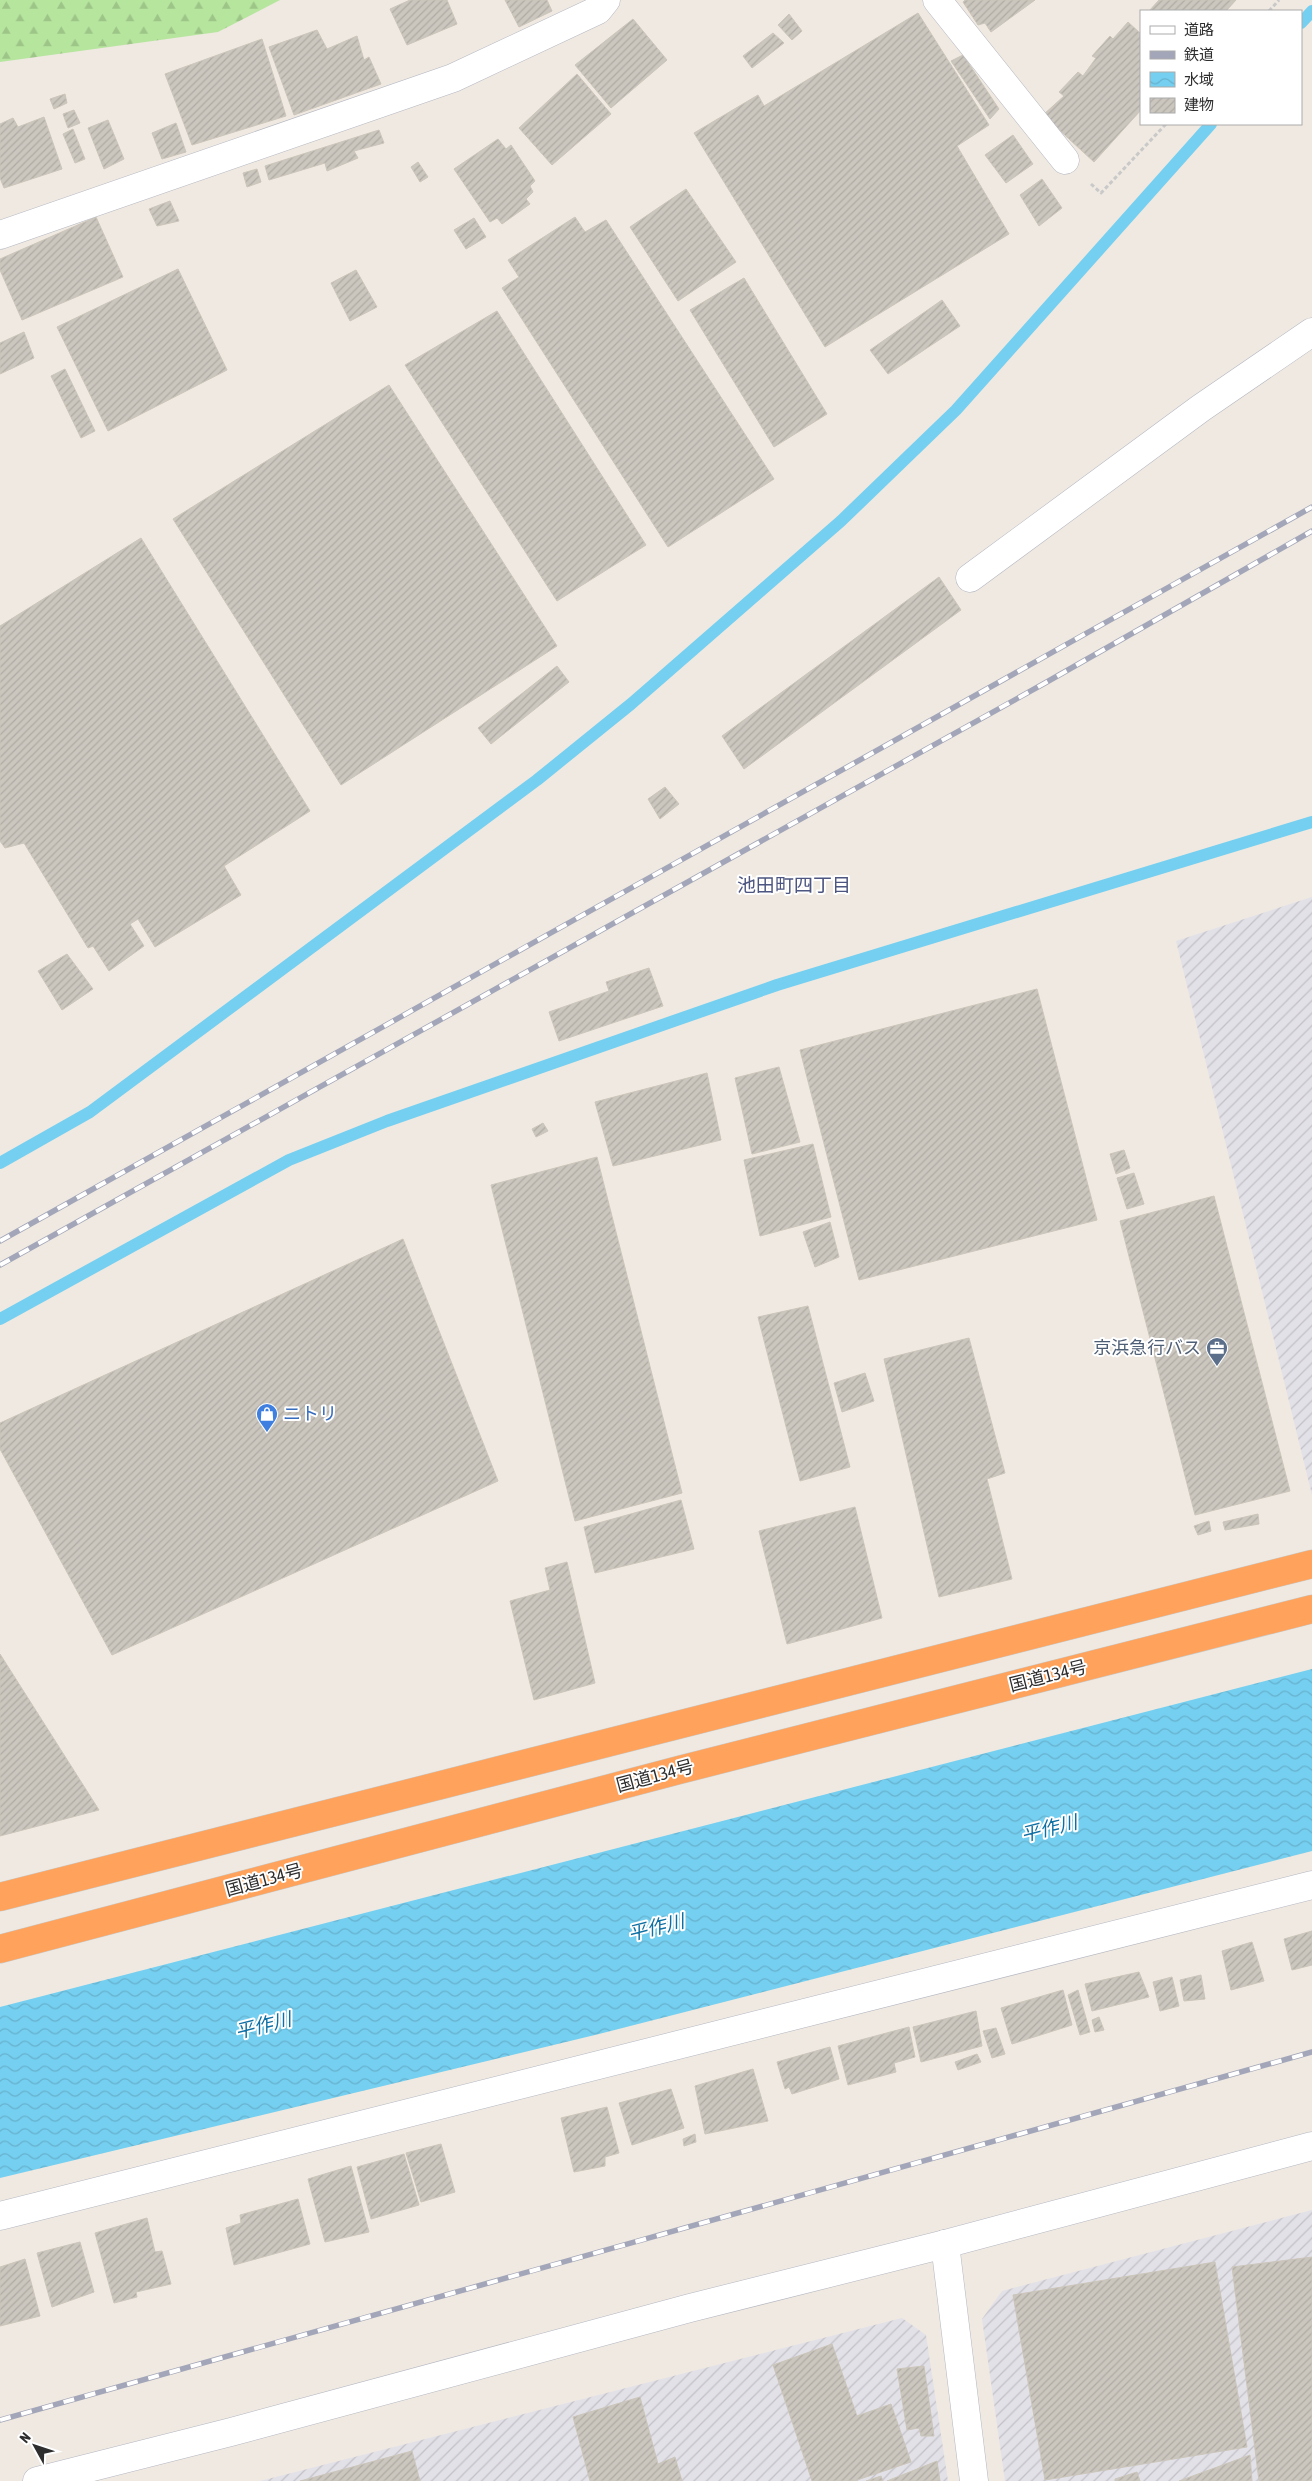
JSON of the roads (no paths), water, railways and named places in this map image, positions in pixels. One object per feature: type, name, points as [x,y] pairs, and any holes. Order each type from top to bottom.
[{"type":"highway","points":[[0,1897],[1312,1564]]},
{"type":"highway","name":"国道134号","points":[[0,1948],[689,1767],[1312,1609]]},
{"type":"street","points":[[0,235],[453,78],[598,10],[606,0]]},
{"type":"street","points":[[937,0],[1065,160]]},
{"type":"street","points":[[970,578],[1201,408],[1312,332]]},
{"type":"street","points":[[0,2216],[1312,1885]]},
{"type":"street","points":[[37,2481],[231,2432],[690,2308],[945,2244],[1312,2146]]},
{"type":"street","points":[[945,2244],[974,2481]]},
{"type":"water","name":"平作川","points":[[1312,1669],[1312,1851],[599,2034],[0,2178],[0,2007]]},
{"type":"waterway","points":[[1302,22],[1312,11]]},
{"type":"waterway","points":[[0,1163],[90,1112],[537,780],[631,704],[841,521],[956,410],[1210,125]]},
{"type":"waterway","points":[[0,1319],[289,1160],[387,1121],[777,985],[1312,822]]},
{"type":"railway","points":[[0,1241],[1312,507]]},
{"type":"railway","points":[[0,1265],[1045,683],[1312,531]]},
{"type":"railway","points":[[0,2420],[1312,2052]]},
{"type":"place","name":"京浜急行バス","points":[[1217,1367]]},
{"type":"place","name":"ニトリ","points":[[267,1433]]},
{"type":"district","name":"池田町四丁目","points":[[794,885]]}]
